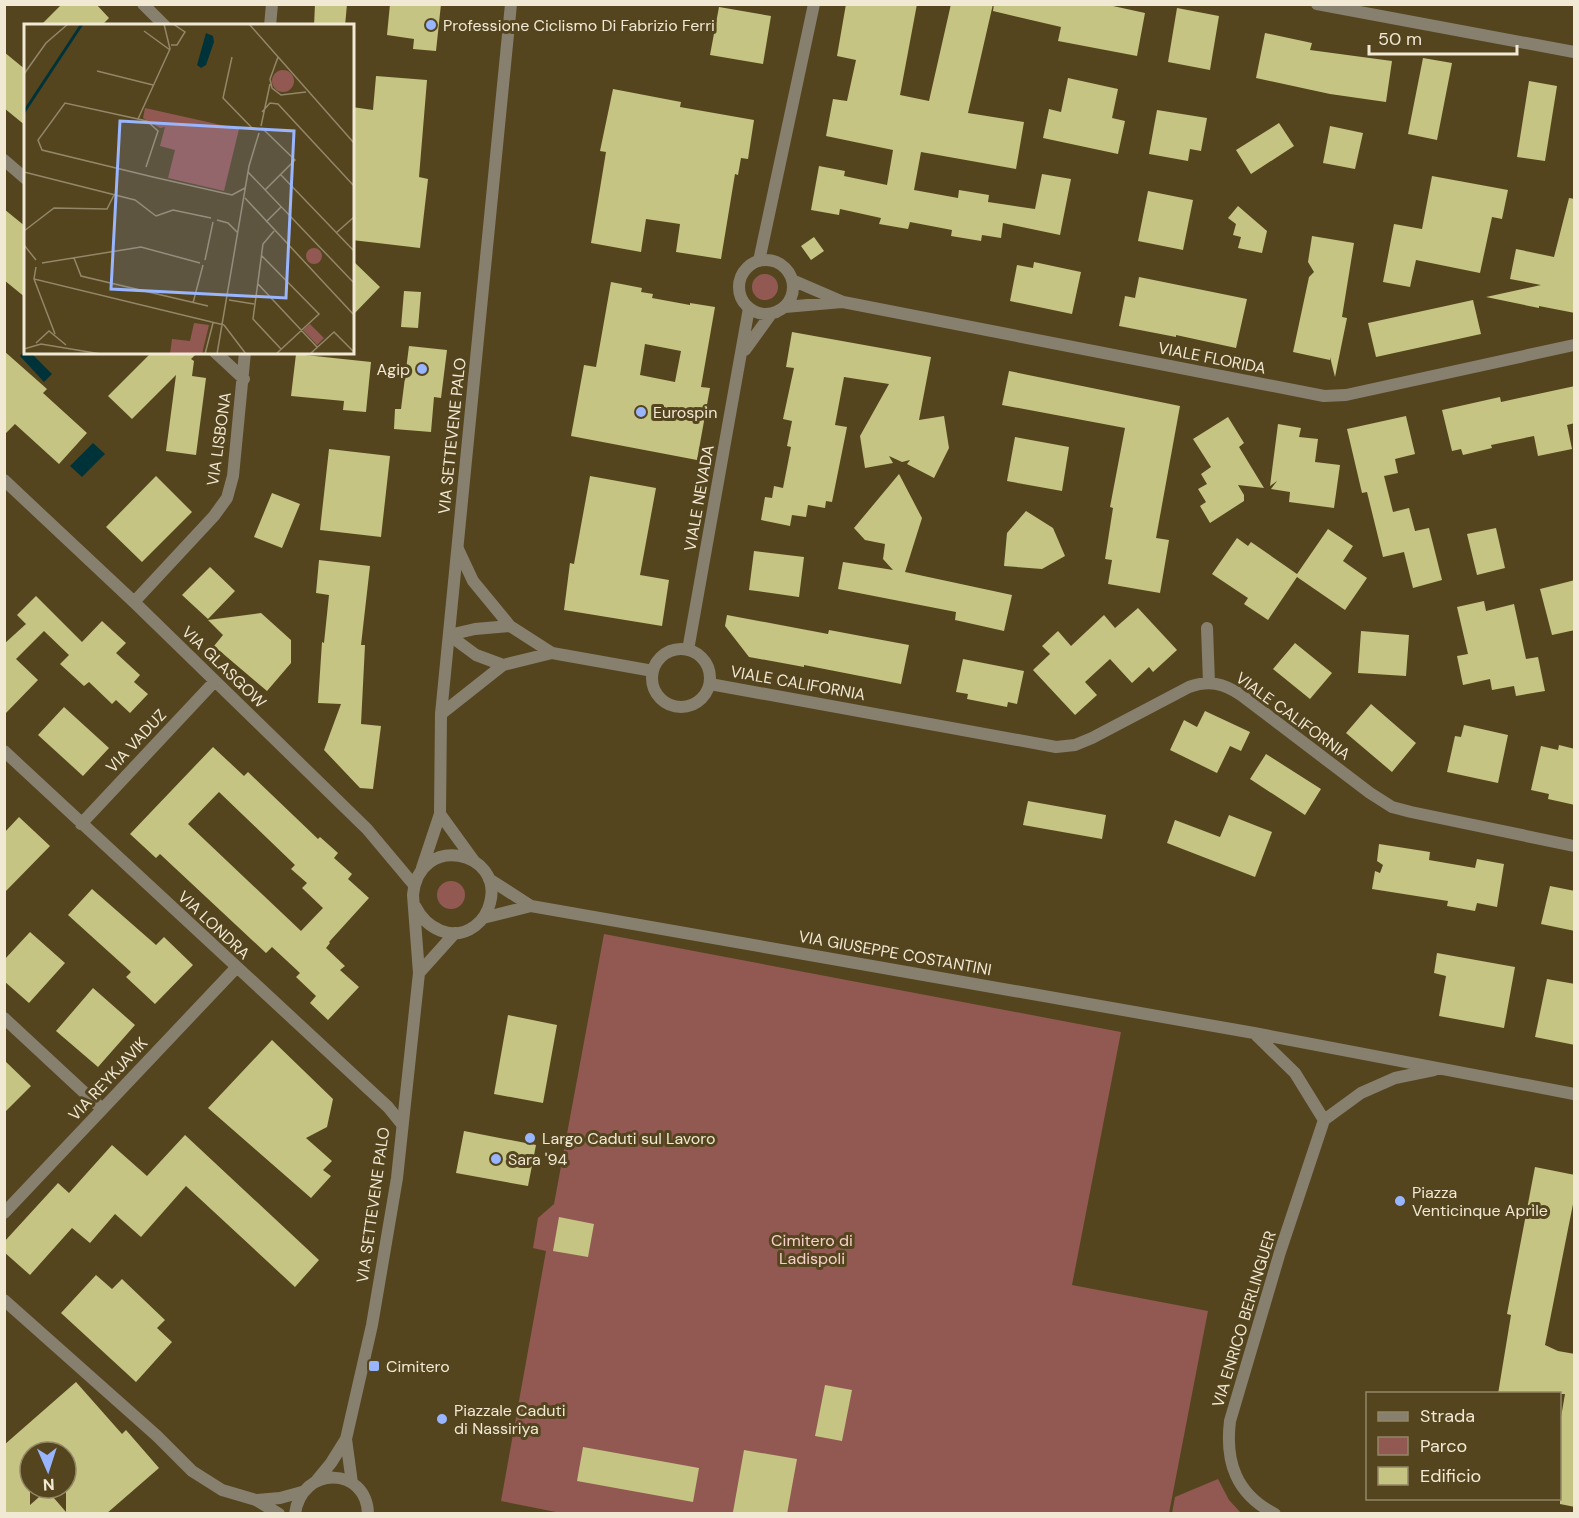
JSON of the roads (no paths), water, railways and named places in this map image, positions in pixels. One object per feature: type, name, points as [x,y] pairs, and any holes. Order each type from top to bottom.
[{"type":"street","points":[[143,4],[163,24]]},
{"type":"street","points":[[270,24],[272,4]]},
{"type":"street","name":"VIA SETTEVENE PALO","points":[[302,1492],[317,1480],[331,1463],[346,1438],[372,1325],[397,1178],[418,973],[414,885],[440,814],[441,714],[511,4]]},
{"type":"street","points":[[759,261],[814,4]]},
{"type":"street","points":[[1317,4],[1575,52]]},
{"type":"street","points":[[4,160],[24,177]]},
{"type":"street","points":[[759,261],[775,262],[788,271],[792,280],[793,290],[790,299],[785,307],[771,314],[758,313],[749,308],[742,298],[740,280],[750,266],[759,261]]},
{"type":"street","name":"VIALE FLORIDA","points":[[792,280],[843,302],[1324,396],[1346,395],[1575,345]]},
{"type":"street","name":"VIALE FLORIDA","points":[[785,307],[843,302]]},
{"type":"street","name":"VIALE NEVADA","points":[[688,650],[749,308]]},
{"type":"street","name":"VIALE NEVADA","points":[[742,353],[771,314]]},
{"type":"street","points":[[216,354],[243,379]]},
{"type":"street","name":"VIA LISBONA","points":[[134,602],[214,516],[227,498],[233,476],[245,354]]},
{"type":"street","name":"VIA GLASGOW","points":[[4,480],[134,602],[367,829],[414,885]]},
{"type":"street","points":[[458,549],[473,581],[510,626],[552,653],[653,671]]},
{"type":"street","points":[[449,635],[475,629],[510,626]]},
{"type":"street","points":[[1207,628],[1209,683]]},
{"type":"street","points":[[449,635],[476,655],[503,664]]},
{"type":"street","points":[[688,650],[704,659],[710,675],[710,684],[700,700],[684,707],[675,706],[660,697],[655,689],[653,671],[657,663],[670,651],[688,650]]},
{"type":"street","points":[[441,714],[503,664],[552,653]]},
{"type":"street","name":"VIA VADUZ","points":[[81,824],[215,681]]},
{"type":"street","name":"VIALE CALIFORNIA","points":[[710,684],[1056,747],[1081,743],[1184,689],[1209,683],[1225,685],[1241,694],[1370,793],[1392,807],[1575,846]]},
{"type":"street","name":"VIA LONDRA","points":[[4,752],[388,1107],[401,1123]]},
{"type":"street","points":[[440,814],[475,862]]},
{"type":"street","points":[[415,906],[430,926],[442,932],[455,933],[475,926],[483,918],[491,899],[489,879],[483,869],[464,856],[453,854],[441,856],[422,868]]},
{"type":"street","points":[[489,879],[531,906]]},
{"type":"street","points":[[483,918],[531,906]]},
{"type":"street","name":"VIA GIUSEPPE COSTANTINI","points":[[531,906],[1254,1033],[1575,1094]]},
{"type":"street","points":[[418,973],[455,933]]},
{"type":"street","name":"VIA REYKJAVIK","points":[[4,1214],[236,968]]},
{"type":"street","points":[[4,1018],[102,1109]]},
{"type":"street","points":[[1254,1033],[1295,1074],[1324,1120],[1361,1093],[1395,1078],[1441,1068]]},
{"type":"street","name":"VIA ENRICO BERLINGUER","points":[[1275,1514],[1251,1497],[1235,1475],[1228,1450],[1228,1436],[1230,1421],[1280,1252],[1324,1120]]},
{"type":"street","points":[[4,1300],[157,1436],[192,1471],[222,1490],[256,1500],[279,1514]]},
{"type":"street","name":"VIA SETTEVENE PALO","points":[[346,1438],[352,1483],[365,1498],[370,1511]]},
{"type":"street","points":[[317,1480],[335,1477],[352,1483]]},
{"type":"street","points":[[256,1500],[280,1498],[302,1492]]},
{"type":"street","points":[[295,1514],[296,1503],[302,1492]]},
{"type":"water","points":[[24,351],[24,354],[32,354],[52,374],[44,382],[20,356]]},
{"type":"water","points":[[93,443],[105,454],[82,477],[70,466]]},
{"type":"place","name":"Professione Ciclismo Di Fabrizio Ferri","points":[[431,25]]},
{"type":"place","name":"Agip","points":[[422,369]]},
{"type":"place","name":"Eurospin","points":[[641,412]]},
{"type":"place","name":"Largo Caduti sul Lavoro","points":[[530,1138]]},
{"type":"place","name":"Sara '94","points":[[496,1159]]},
{"type":"place","name":"Piazza Venticinque Aprile","points":[[1400,1201]]},
{"type":"place","name":"Cimitero","points":[[374,1366]]},
{"type":"place","name":"Piazzale Caduti di Nassiriya","points":[[442,1419]]},
{"type":"park label","name":"Cimitero di Ladispoli","points":[[812,1249]]}]
